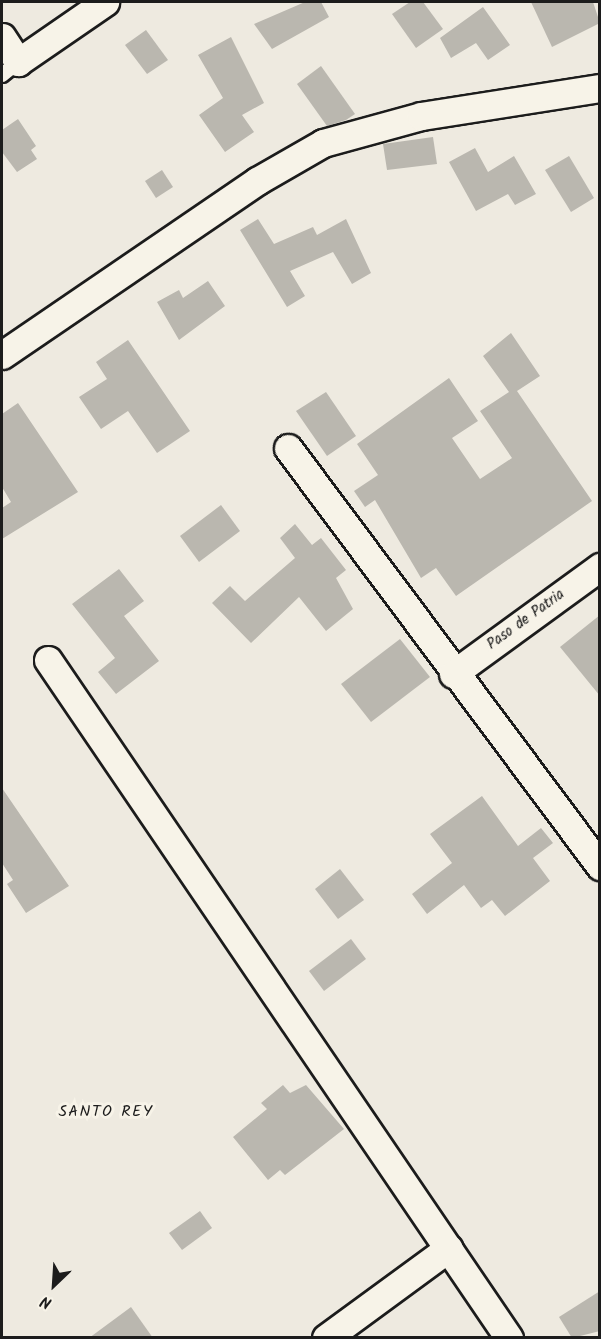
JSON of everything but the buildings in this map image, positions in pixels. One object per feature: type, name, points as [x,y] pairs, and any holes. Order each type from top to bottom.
[{"type":"street","points":[[2,37],[10,68],[105,2]]},
{"type":"street","points":[[2,356],[257,181],[323,143],[421,116],[600,88]]},
{"type":"street","points":[[288,448],[453,674],[600,867]]},
{"type":"street","name":"Paso de Patria","points":[[453,674],[600,567]]},
{"type":"street","points":[[48,660],[509,1338]]},
{"type":"street","points":[[326,1338],[449,1248]]},
{"type":"district","name":"SANTO REY","points":[[106,1112]]}]
